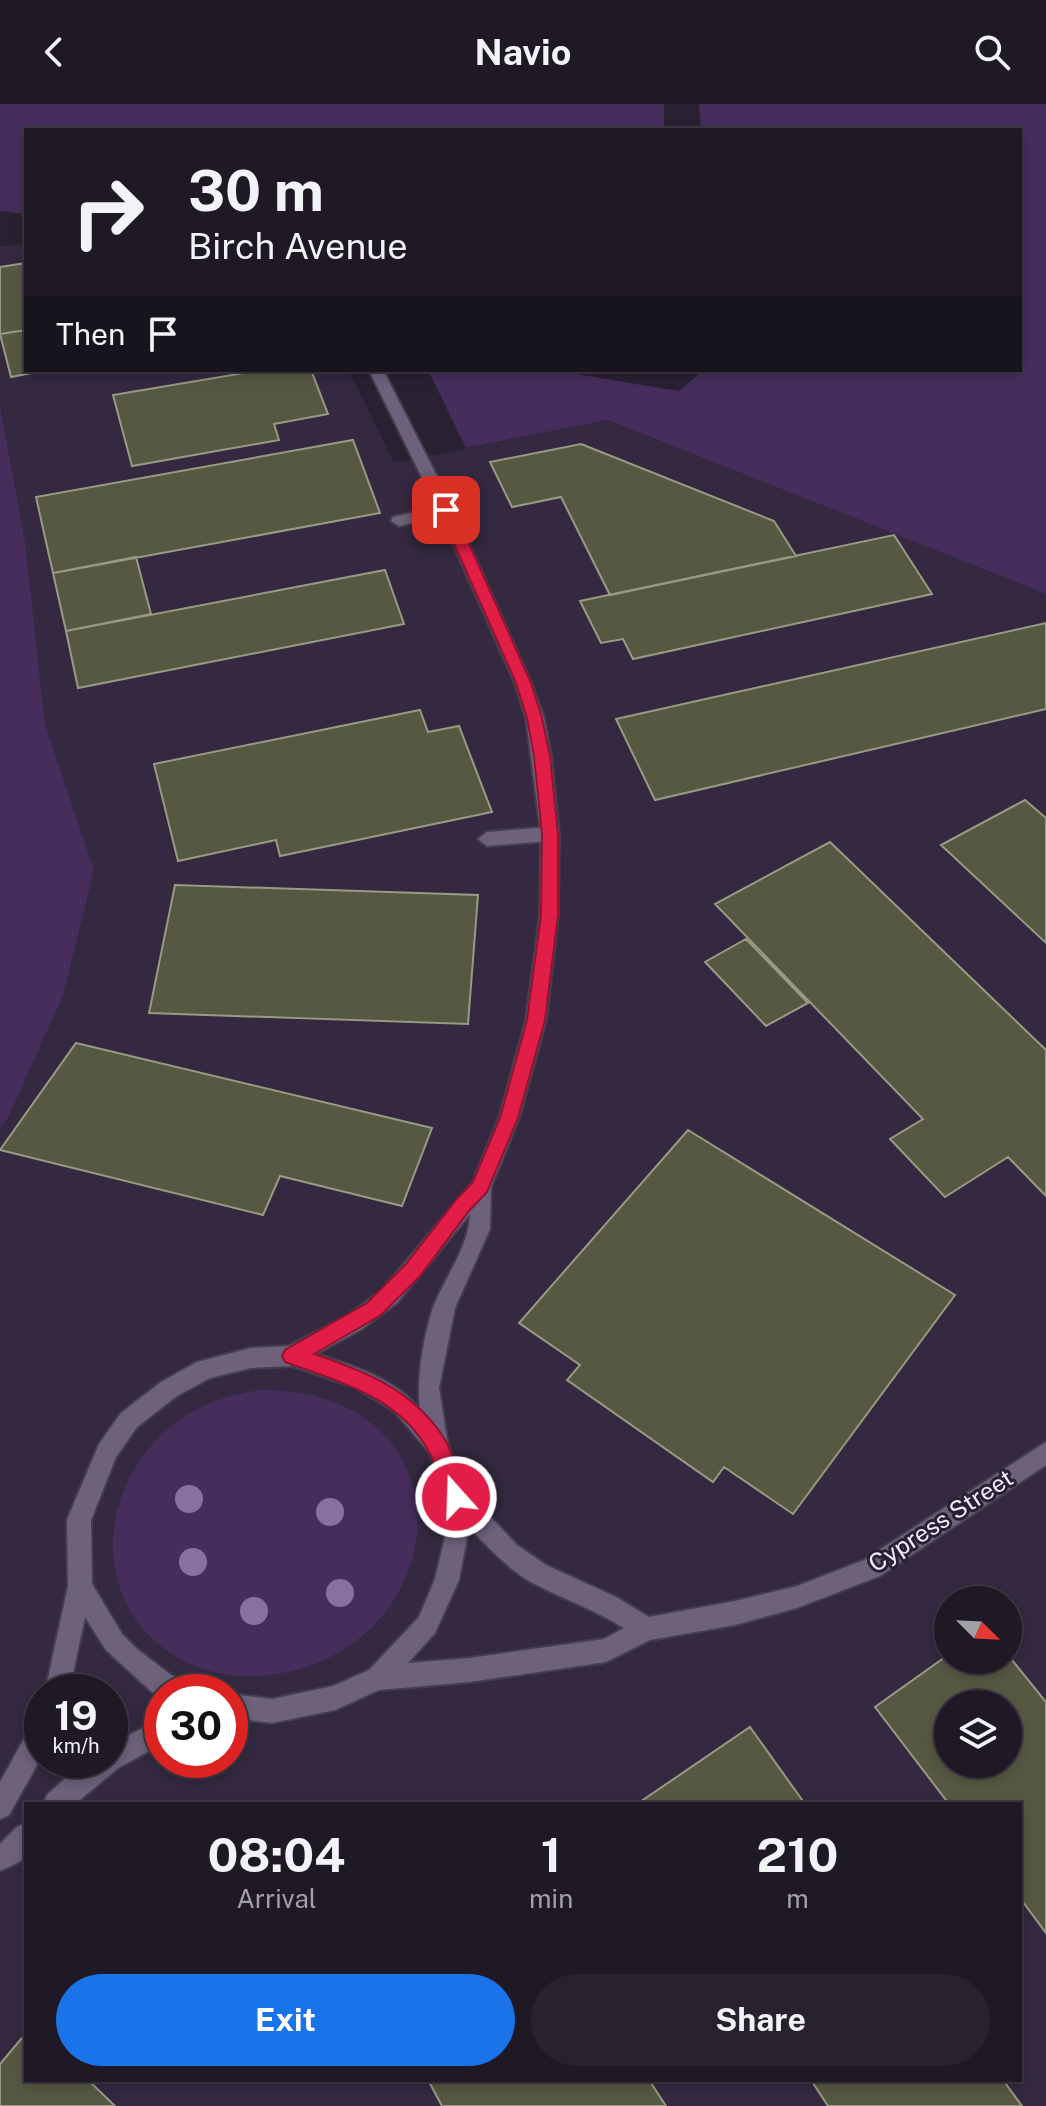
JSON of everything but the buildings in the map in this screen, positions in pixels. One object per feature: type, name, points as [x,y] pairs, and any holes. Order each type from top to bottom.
[{"type":"street","points":[[248,1708],[272,1711],[335,1698],[378,1678],[427,1625],[442,1591],[458,1533],[456,1497],[437,1445],[428,1388],[444,1308],[480,1229],[481,1187],[509,1118],[536,1020],[549,915],[550,834],[535,718],[523,683],[446,510],[377,372]]},
{"type":"street","points":[[399,521],[446,510]]},
{"type":"street","points":[[487,839],[550,834]]},
{"type":"street","points":[[292,1356],[374,1309],[413,1270],[462,1205],[481,1187]]},
{"type":"street","points":[[61,1674],[80,1586],[79,1520],[100,1463],[129,1420],[169,1389],[205,1369],[251,1358],[292,1356],[362,1379],[402,1404],[437,1445]]},
{"type":"street","name":"Cypress Street","points":[[378,1678],[470,1670],[606,1650],[647,1629],[735,1613],[785,1600],[872,1568],[1046,1452]]},
{"type":"street","points":[[456,1497],[509,1553],[538,1573],[608,1605],[647,1629]]},
{"type":"street","points":[[80,1586],[114,1642],[149,1674]]},
{"type":"street","points":[[0,1806],[24,1767]]},
{"type":"street","points":[[58,1802],[84,1778]]},
{"type":"street","points":[[0,1858],[10,1853],[24,1838]]},
{"type":"shaded area","points":[[0,104],[664,104],[664,128],[24,128],[24,214],[0,211]]},
{"type":"shaded area","points":[[699,104],[1046,104],[1046,594],[608,420],[466,448],[429,372],[572,372],[679,391],[702,372],[1022,372],[1022,128],[701,128]]},
{"type":"shaded area","points":[[24,242],[24,372],[350,372],[394,463],[608,420],[1046,594],[1046,2106],[0,2106],[0,1128],[8,1118],[94,870],[45,724],[25,541],[0,404],[0,247]]},
{"type":"shaded area","points":[[0,405],[25,541],[45,724],[94,870],[63,995],[8,1118],[0,1128]]},
{"type":"shaded area","points":[[261,1390],[333,1402],[382,1433],[410,1477],[417,1528],[405,1580],[373,1626],[323,1660],[257,1676],[210,1671],[168,1651],[144,1630],[126,1602],[115,1571],[113,1540],[118,1508],[129,1478],[147,1451],[170,1428],[197,1409]]},
{"type":"route","points":[[446,510],[523,683],[535,718],[542,756],[550,834],[549,915],[536,1020],[509,1118],[481,1187],[462,1205],[413,1270],[374,1309],[292,1356],[362,1379],[402,1404],[437,1445],[456,1497]]}]
